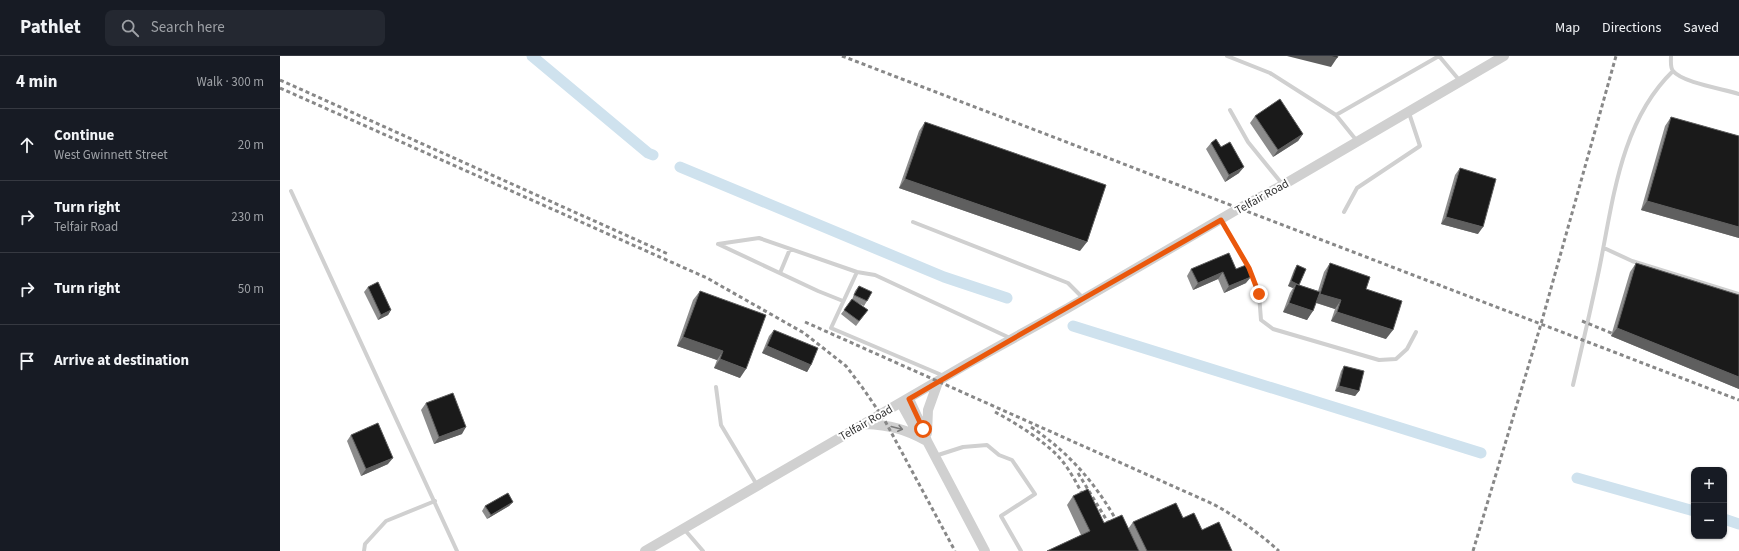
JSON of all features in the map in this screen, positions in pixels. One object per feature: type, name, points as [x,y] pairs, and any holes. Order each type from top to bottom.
[{"type":"street","name":"Telfair Road","points":[[645,551],[1238,209],[1284,185],[1504,56]]},
{"type":"street","points":[[927,441],[926,426],[931,397],[942,379]]},
{"type":"street","points":[[905,401],[923,429],[927,441],[985,551]]},
{"type":"street","points":[[864,424],[895,427],[910,431],[927,441]]},
{"type":"lane","points":[[1227,56],[1270,73],[1336,115],[1358,142]]},
{"type":"lane","points":[[1336,115],[1439,56],[1462,82]]},
{"type":"lane","points":[[1672,56],[1671,67],[1673,71],[1689,81],[1739,94]]},
{"type":"lane","points":[[1573,385],[1613,202],[1631,136],[1636,122],[1662,82],[1673,71]]},
{"type":"lane","points":[[1230,110],[1248,142],[1284,185]]},
{"type":"lane","points":[[1344,212],[1357,188],[1420,146],[1409,112]]},
{"type":"lane","points":[[291,191],[458,551]]},
{"type":"lane","points":[[1221,220],[1249,268],[1259,294],[1261,320],[1273,329],[1379,360],[1396,359],[1407,349],[1416,332]]},
{"type":"lane","points":[[914,222],[1068,283],[1084,299]]},
{"type":"lane","points":[[843,301],[818,291],[718,244],[759,238],[857,272],[876,275],[1012,339]]},
{"type":"lane","points":[[1604,248],[1640,263],[1739,294]]},
{"type":"lane","points":[[780,273],[790,249]]},
{"type":"lane","points":[[857,272],[830,328],[942,379]]},
{"type":"lane","points":[[716,387],[721,425],[758,486]]},
{"type":"lane","points":[[935,456],[963,447],[987,445],[999,455],[1012,460],[1035,494],[1002,516],[1021,551]]},
{"type":"lane","points":[[364,551],[365,544],[386,521],[435,502]]},
{"type":"lane","points":[[684,528],[703,551]]},
{"type":"building","points":[[1280,99],[1303,134],[1278,150],[1255,116]]},
{"type":"building","points":[[1671,117],[1739,136],[1739,227],[1647,201]]},
{"type":"building","points":[[925,122],[1106,185],[1087,242],[905,179]]},
{"type":"building","points":[[1216,139],[1221,147],[1230,142],[1244,167],[1229,175],[1211,143]]},
{"type":"building","points":[[1460,168],[1496,179],[1483,227],[1446,217]]},
{"type":"building","points":[[1229,253],[1236,269],[1246,265],[1251,277],[1229,286],[1223,272],[1198,283],[1191,269]]},
{"type":"building","points":[[1330,263],[1370,277],[1366,289],[1402,301],[1393,330],[1337,312],[1341,300],[1320,294]]},
{"type":"building","points":[[1636,263],[1739,295],[1739,377],[1617,328]]},
{"type":"building","points":[[1297,265],[1306,269],[1299,285],[1291,281]]},
{"type":"building","points":[[378,282],[391,310],[381,315],[368,287]]},
{"type":"building","points":[[1296,284],[1320,292],[1313,311],[1289,303]]},
{"type":"building","points":[[859,286],[872,292],[867,301],[854,295]]},
{"type":"building","points":[[700,291],[766,315],[746,369],[720,359],[723,351],[683,337]]},
{"type":"building","points":[[852,299],[868,310],[859,321],[844,310]]},
{"type":"building","points":[[774,330],[818,348],[811,365],[767,346]]},
{"type":"building","points":[[1344,366],[1364,371],[1359,391],[1339,386]]},
{"type":"building","points":[[453,393],[466,427],[439,437],[426,403]]},
{"type":"building","points":[[378,423],[393,458],[366,469],[351,435]]},
{"type":"building","points":[[1088,489],[1104,523],[1122,515],[1139,551],[1047,551],[1090,531],[1073,496]]},
{"type":"building","points":[[508,493],[513,502],[491,515],[485,506]]},
{"type":"building","points":[[1176,503],[1183,518],[1194,513],[1202,530],[1219,522],[1232,551],[1147,551],[1133,522]]},
{"type":"waterway","points":[[532,56],[648,153],[653,155]]},
{"type":"waterway","points":[[680,167],[944,277],[1007,298]]},
{"type":"waterway","points":[[1073,326],[1481,453]]},
{"type":"waterway","points":[[1577,478],[1691,510]]},
{"type":"waterway","points":[[1727,520],[1739,524]]},
{"type":"railway","points":[[842,56],[1739,400]]},
{"type":"railway","points":[[1473,551],[1541,324],[1616,56]]},
{"type":"railway","points":[[280,80],[668,254]]},
{"type":"railway","points":[[280,88],[707,278],[804,333],[846,366],[862,387],[884,419],[955,551]]},
{"type":"railway","points":[[1582,321],[1621,337]]},
{"type":"railway","points":[[805,322],[1213,504],[1248,526],[1279,551]]},
{"type":"railway","points":[[995,412],[1027,431],[1056,454],[1069,471],[1086,501]]},
{"type":"railway","points":[[1031,427],[1058,448],[1082,471],[1102,498],[1120,527]]},
{"type":"railway","points":[[1078,473],[1109,524]]},
{"type":"route","points":[[923,429],[909,399],[967,364],[1051,318],[1221,220],[1249,268],[1259,294]]}]
